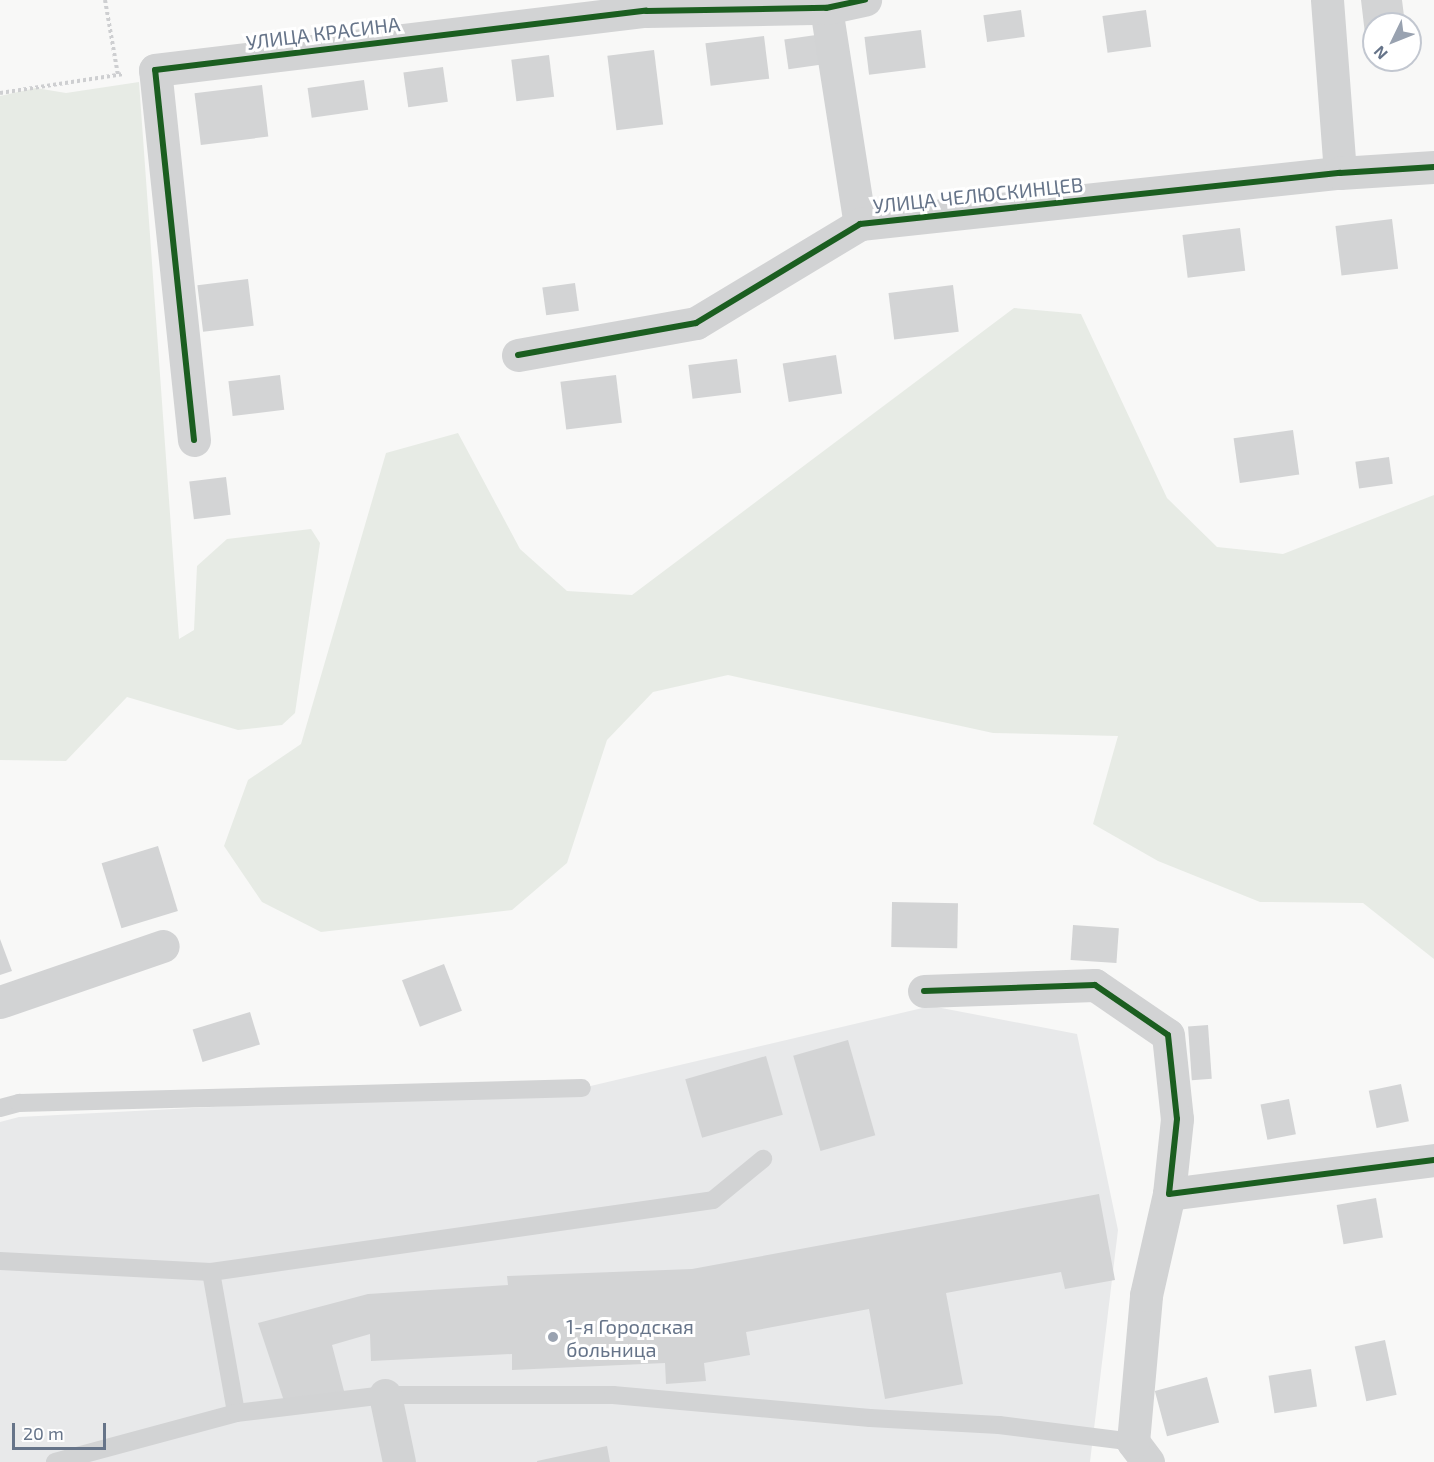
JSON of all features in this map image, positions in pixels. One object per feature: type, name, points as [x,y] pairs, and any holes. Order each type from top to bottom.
[{"type":"street","name":"УЛИЦА КРАСИНА","points":[[155,70],[646,11],[826,8],[865,0]]},
{"type":"street","points":[[1327,0],[1340,173]]},
{"type":"street","points":[[826,8],[860,224]]},
{"type":"street","points":[[155,70],[194,440]]},
{"type":"street","name":"УЛИЦА ЧЕЛЮСКИНЦЕВ","points":[[518,355],[696,323],[860,224],[1340,173],[1434,167]]},
{"type":"street","points":[[0,1002],[164,945]]},
{"type":"street","points":[[924,992],[1095,985],[1168,1035],[1177,1119],[1169,1194],[1146,1296],[1141,1452]]},
{"type":"street","points":[[1169,1194],[1434,1160]]},
{"type":"street","points":[[386,1395],[399,1462]]},
{"type":"lane","points":[[0,1108],[19,1103],[582,1088]]},
{"type":"lane","points":[[0,1261],[211,1272],[713,1200],[763,1159]]},
{"type":"lane","points":[[211,1272],[236,1413]]},
{"type":"lane","points":[[55,1462],[236,1413],[386,1395],[613,1395],[870,1418],[999,1425],[1141,1452]]},
{"type":"path","points":[[105,0],[118,75]]},
{"type":"path","points":[[0,93],[155,70]]},
{"type":"shaded area","points":[[139,82],[179,639],[194,630],[197,566],[227,539],[311,529],[320,543],[295,713],[282,725],[238,730],[127,697],[66,761],[0,760],[0,96],[36,88],[66,93]]},
{"type":"shaded area","points":[[1014,308],[1081,314],[1167,498],[1217,547],[1283,554],[1434,495],[1434,959],[1363,903],[1260,902],[1158,861],[1093,824],[1118,736],[993,733],[728,675],[653,692],[607,740],[567,863],[512,910],[321,932],[262,902],[224,846],[248,780],[301,744],[386,453],[458,433],[520,549],[567,591],[632,595]]},
{"type":"shaded area","name":"1-я Городская больница","points":[[931,1006],[1077,1034],[1118,1230],[1090,1462],[0,1462],[0,1122],[19,1117],[582,1088]]},
{"type":"building","points":[[1361,0],[1402,0],[1404,12],[1362,12]]},
{"type":"building","points":[[1021,10],[1025,37],[987,42],[983,15]]},
{"type":"building","points":[[1146,10],[1151,47],[1108,53],[1102,16]]},
{"type":"building","points":[[921,30],[926,68],[869,75],[864,37]]},
{"type":"building","points":[[816,35],[820,65],[788,69],[784,39]]},
{"type":"building","points":[[764,36],[769,79],[711,86],[705,43]]},
{"type":"building","points":[[654,50],[663,124],[616,130],[607,56]]},
{"type":"building","points":[[549,55],[554,97],[516,101],[511,60]]},
{"type":"building","points":[[443,67],[448,102],[408,107],[403,73]]},
{"type":"building","points":[[364,80],[368,110],[312,118],[308,88]]},
{"type":"building","points":[[262,85],[268,137],[201,145],[195,93]]},
{"type":"building","points":[[1392,219],[1398,269],[1342,276],[1335,226]]},
{"type":"building","points":[[1240,228],[1245,271],[1188,278],[1182,235]]},
{"type":"building","points":[[248,279],[254,326],[203,332],[197,285]]},
{"type":"building","points":[[575,283],[579,311],[546,315],[542,288]]},
{"type":"building","points":[[953,285],[959,332],[894,340],[888,293]]},
{"type":"building","points":[[836,355],[842,394],[789,402],[783,363]]},
{"type":"building","points":[[737,359],[741,393],[693,399],[688,365]]},
{"type":"building","points":[[280,375],[284,410],[233,416],[228,381]]},
{"type":"building","points":[[616,375],[622,423],[566,429],[560,382]]},
{"type":"building","points":[[1293,430],[1299,475],[1240,483],[1234,438]]},
{"type":"building","points":[[1389,457],[1393,484],[1359,488],[1355,462]]},
{"type":"building","points":[[226,477],[231,515],[194,519],[189,482]]},
{"type":"building","points":[[158,846],[178,911],[121,928],[102,863]]},
{"type":"building","points":[[892,902],[958,903],[957,948],[891,947]]},
{"type":"building","points":[[1073,925],[1119,928],[1116,963],[1071,960]]},
{"type":"building","points":[[0,939],[12,971],[0,975]]},
{"type":"building","points":[[444,964],[462,1011],[420,1027],[402,980]]},
{"type":"building","points":[[250,1012],[260,1045],[203,1062],[193,1030]]},
{"type":"building","points":[[1208,1025],[1212,1079],[1192,1080],[1188,1026]]},
{"type":"building","points":[[848,1040],[875,1135],[820,1151],[793,1056]]},
{"type":"building","points":[[766,1056],[783,1115],[702,1138],[685,1079]]},
{"type":"building","points":[[1401,1084],[1409,1121],[1377,1128],[1369,1091]]},
{"type":"building","points":[[1289,1099],[1296,1134],[1267,1140],[1261,1105]]},
{"type":"building","points":[[1099,1194],[1115,1280],[1065,1289],[1061,1272],[946,1293],[963,1384],[885,1399],[869,1309],[746,1332],[750,1355],[704,1363],[706,1381],[666,1384],[665,1363],[512,1370],[512,1354],[371,1361],[370,1334],[332,1345],[344,1391],[286,1407],[258,1323],[368,1294],[508,1285],[507,1276],[692,1269]]},
{"type":"building","points":[[1376,1198],[1383,1237],[1344,1244],[1337,1205]]},
{"type":"building","points":[[1385,1340],[1397,1395],[1366,1401],[1355,1346]]},
{"type":"building","points":[[1311,1369],[1317,1407],[1274,1413],[1269,1376]]},
{"type":"building","points":[[1207,1377],[1219,1422],[1167,1436],[1155,1391]]},
{"type":"building","points":[[607,1446],[610,1462],[537,1462],[537,1461]]},
{"type":"cycle path","points":[[194,440],[155,70],[646,11],[826,8],[865,0]]},
{"type":"cycle path","points":[[518,355],[696,323],[860,224],[1340,173],[1434,167]]},
{"type":"cycle path","points":[[924,991],[1095,985],[1168,1035],[1177,1119],[1169,1194],[1434,1160]]},
{"type":"place","name":"1-я Городская больница","points":[[553,1337]]}]
